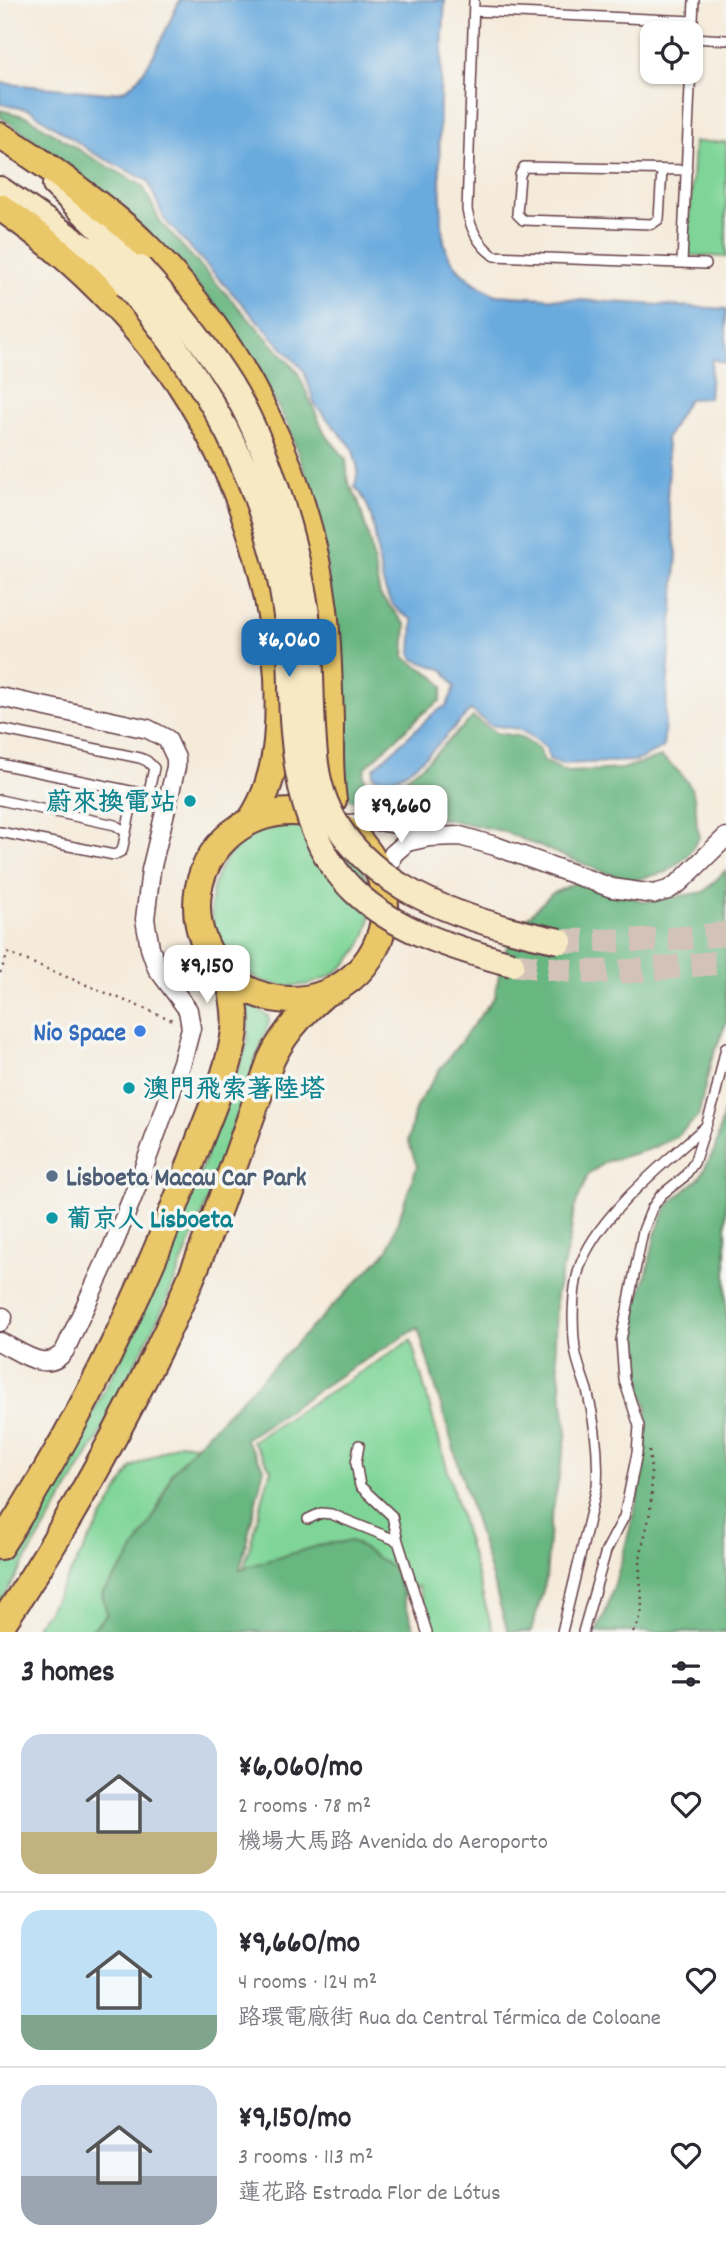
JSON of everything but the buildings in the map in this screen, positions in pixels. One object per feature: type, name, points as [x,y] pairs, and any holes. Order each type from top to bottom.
[{"type":"main road","points":[[0,138],[76,203],[133,277],[230,433],[273,548],[284,601],[293,731],[303,798],[322,852],[336,874],[351,889],[405,927],[469,952],[512,964]]},
{"type":"main road","points":[[0,138],[51,169],[149,248],[215,328],[244,375],[275,435],[296,486],[316,560],[324,609],[330,780],[341,825]]},
{"type":"main road","points":[[0,188],[83,247],[133,277],[200,340],[231,386],[253,428],[283,509],[304,596],[316,767],[326,801],[348,842],[391,881],[419,896],[471,918],[560,941]]},
{"type":"main road","points":[[0,207],[31,228],[77,267],[108,296],[144,339],[180,383],[240,499],[271,607],[279,706],[272,776],[264,799],[251,820]]},
{"type":"main road","points":[[0,1627],[43,1560],[131,1405],[170,1325],[228,1184],[279,1042],[306,1009],[349,980],[369,959],[380,937],[386,904],[384,882],[369,852],[341,825],[322,816],[297,811],[283,811],[251,820],[218,846],[203,872],[197,900],[199,929],[211,956],[229,978],[252,992],[272,999],[308,1000],[322,996]]},
{"type":"main road","points":[[0,1546],[30,1500],[94,1386],[131,1311],[181,1192],[229,1061],[235,1029],[235,1004],[229,978]]},
{"type":"street","points":[[0,697],[148,729],[167,740],[173,748],[176,758],[175,776],[150,870],[145,919],[157,968],[188,1010],[191,1028],[182,1062],[139,1181],[112,1248],[65,1350],[55,1360],[44,1362],[0,1342]]},
{"type":"street","points":[[341,825],[378,821],[460,836],[612,888],[654,894],[668,890],[680,882],[726,837]]},
{"type":"street","points":[[384,882],[393,854],[407,842],[429,837],[460,836]]},
{"type":"street","points":[[0,1514],[9,1514],[30,1500]]},
{"type":"lane","points":[[474,0],[467,210],[471,227],[482,247],[494,256],[706,264]]},
{"type":"lane","points":[[474,11],[693,21],[694,0]]},
{"type":"lane","points":[[703,39],[726,40]]},
{"type":"lane","points":[[682,263],[691,84]]},
{"type":"lane","points":[[662,170],[659,219],[652,225],[523,220],[517,214],[520,175],[524,167],[687,170]]},
{"type":"lane","points":[[0,729],[147,761],[154,768],[149,791],[142,793],[0,764]]},
{"type":"lane","points":[[0,832],[114,855],[122,851],[132,804],[142,793]]},
{"type":"lane","points":[[0,800],[115,825],[125,832]]},
{"type":"lane","points":[[583,1632],[606,1551],[624,1517],[637,1453],[639,1426],[624,1380],[621,1340],[643,1231],[652,1208],[662,1195],[684,1177],[694,1163],[707,1125],[726,1047]]},
{"type":"lane","points":[[562,1632],[597,1486],[598,1462],[587,1394],[575,1349],[574,1308],[579,1269],[595,1237],[613,1213],[707,1125]]},
{"type":"lane","points":[[359,1445],[356,1463],[360,1486],[392,1516],[427,1632]]},
{"type":"lane","points":[[308,1520],[321,1513],[331,1514],[398,1541]]},
{"type":"path","points":[[0,973],[8,953],[191,1028]]},
{"type":"path","points":[[633,1632],[643,1609],[640,1563],[650,1510],[652,1480],[649,1441]]},
{"type":"green space","points":[[0,110],[28,117],[143,186],[161,223],[297,371],[325,434],[346,459],[348,482],[358,500],[380,595],[406,625],[404,657],[429,673],[443,687],[440,701],[423,713],[365,768],[367,785],[391,789],[423,765],[473,717],[496,733],[518,736],[538,748],[544,761],[567,772],[621,769],[661,757],[683,776],[694,795],[700,836],[688,855],[667,872],[634,880],[603,872],[502,831],[348,799],[341,695],[326,562],[311,490],[288,425],[240,339],[185,271],[159,243],[36,141],[0,117]]},
{"type":"green space","points":[[694,142],[726,142],[726,257],[688,255]]},
{"type":"green space","points":[[291,826],[322,832],[348,849],[365,875],[371,906],[365,937],[348,963],[322,980],[291,986],[260,980],[234,963],[217,937],[211,906],[217,875],[234,849],[260,832]]},
{"type":"green space","points":[[726,870],[726,1023],[711,1061],[698,1117],[676,1137],[650,1149],[605,1162],[588,1175],[574,1209],[556,1295],[555,1343],[567,1432],[550,1525],[546,1580],[531,1632],[508,1632],[418,1328],[345,1372],[245,1439],[264,1468],[240,1569],[324,1544],[352,1541],[394,1569],[415,1632],[90,1632],[107,1614],[102,1594],[129,1559],[156,1512],[172,1473],[196,1445],[388,1250],[417,1166],[408,1141],[415,1109],[438,1072],[495,996],[502,958],[516,929],[551,894],[581,880],[645,902],[704,892]]},
{"type":"green space","points":[[249,1002],[268,1016],[269,1022],[209,1197],[165,1304],[97,1440],[0,1604],[0,1571],[81,1434],[130,1341],[177,1236],[248,1041]]},
{"type":"green space","points":[[726,1103],[726,1632],[596,1632],[606,1611],[621,1563],[643,1477],[647,1406],[637,1382],[631,1354],[631,1323],[648,1269],[655,1235],[667,1206],[700,1177],[715,1149]]},
{"type":"green space","points":[[411,1340],[493,1632],[433,1632],[418,1586],[381,1612],[334,1554],[244,1567],[271,1469],[252,1441]]},
{"type":"green space","points":[[179,1443],[196,1445],[172,1473],[157,1512],[129,1559],[102,1594],[107,1614],[90,1632],[32,1632],[51,1606],[132,1467]]},
{"type":"water","points":[[180,0],[445,0],[439,125],[442,221],[446,248],[457,268],[496,295],[726,309],[726,363],[712,359],[709,398],[688,399],[666,439],[669,468],[667,499],[677,554],[663,748],[636,761],[562,764],[549,759],[546,748],[534,738],[518,729],[490,725],[471,710],[406,772],[382,782],[373,775],[374,768],[434,713],[447,705],[455,687],[444,670],[415,660],[411,654],[413,620],[399,611],[384,586],[371,516],[365,500],[355,487],[358,469],[352,447],[315,405],[304,371],[164,219],[148,181],[93,153],[30,110],[0,104],[0,83],[107,93],[124,90],[149,62]]},
{"type":"tunnel","points":[[560,941],[662,940],[726,934]]},
{"type":"tunnel","points":[[512,964],[580,972],[631,971],[726,962]]},
{"type":"place","name":"蔚來換電站","points":[[190,801]]},
{"type":"place","name":"Nio Space","points":[[140,1031]]},
{"type":"place","name":"澳門飛索著陸塔","points":[[129,1088]]},
{"type":"place","name":"Lisboeta Macau Car Park","points":[[52,1176]]},
{"type":"place","name":"葡京人 Lisboeta","points":[[52,1218]]}]
